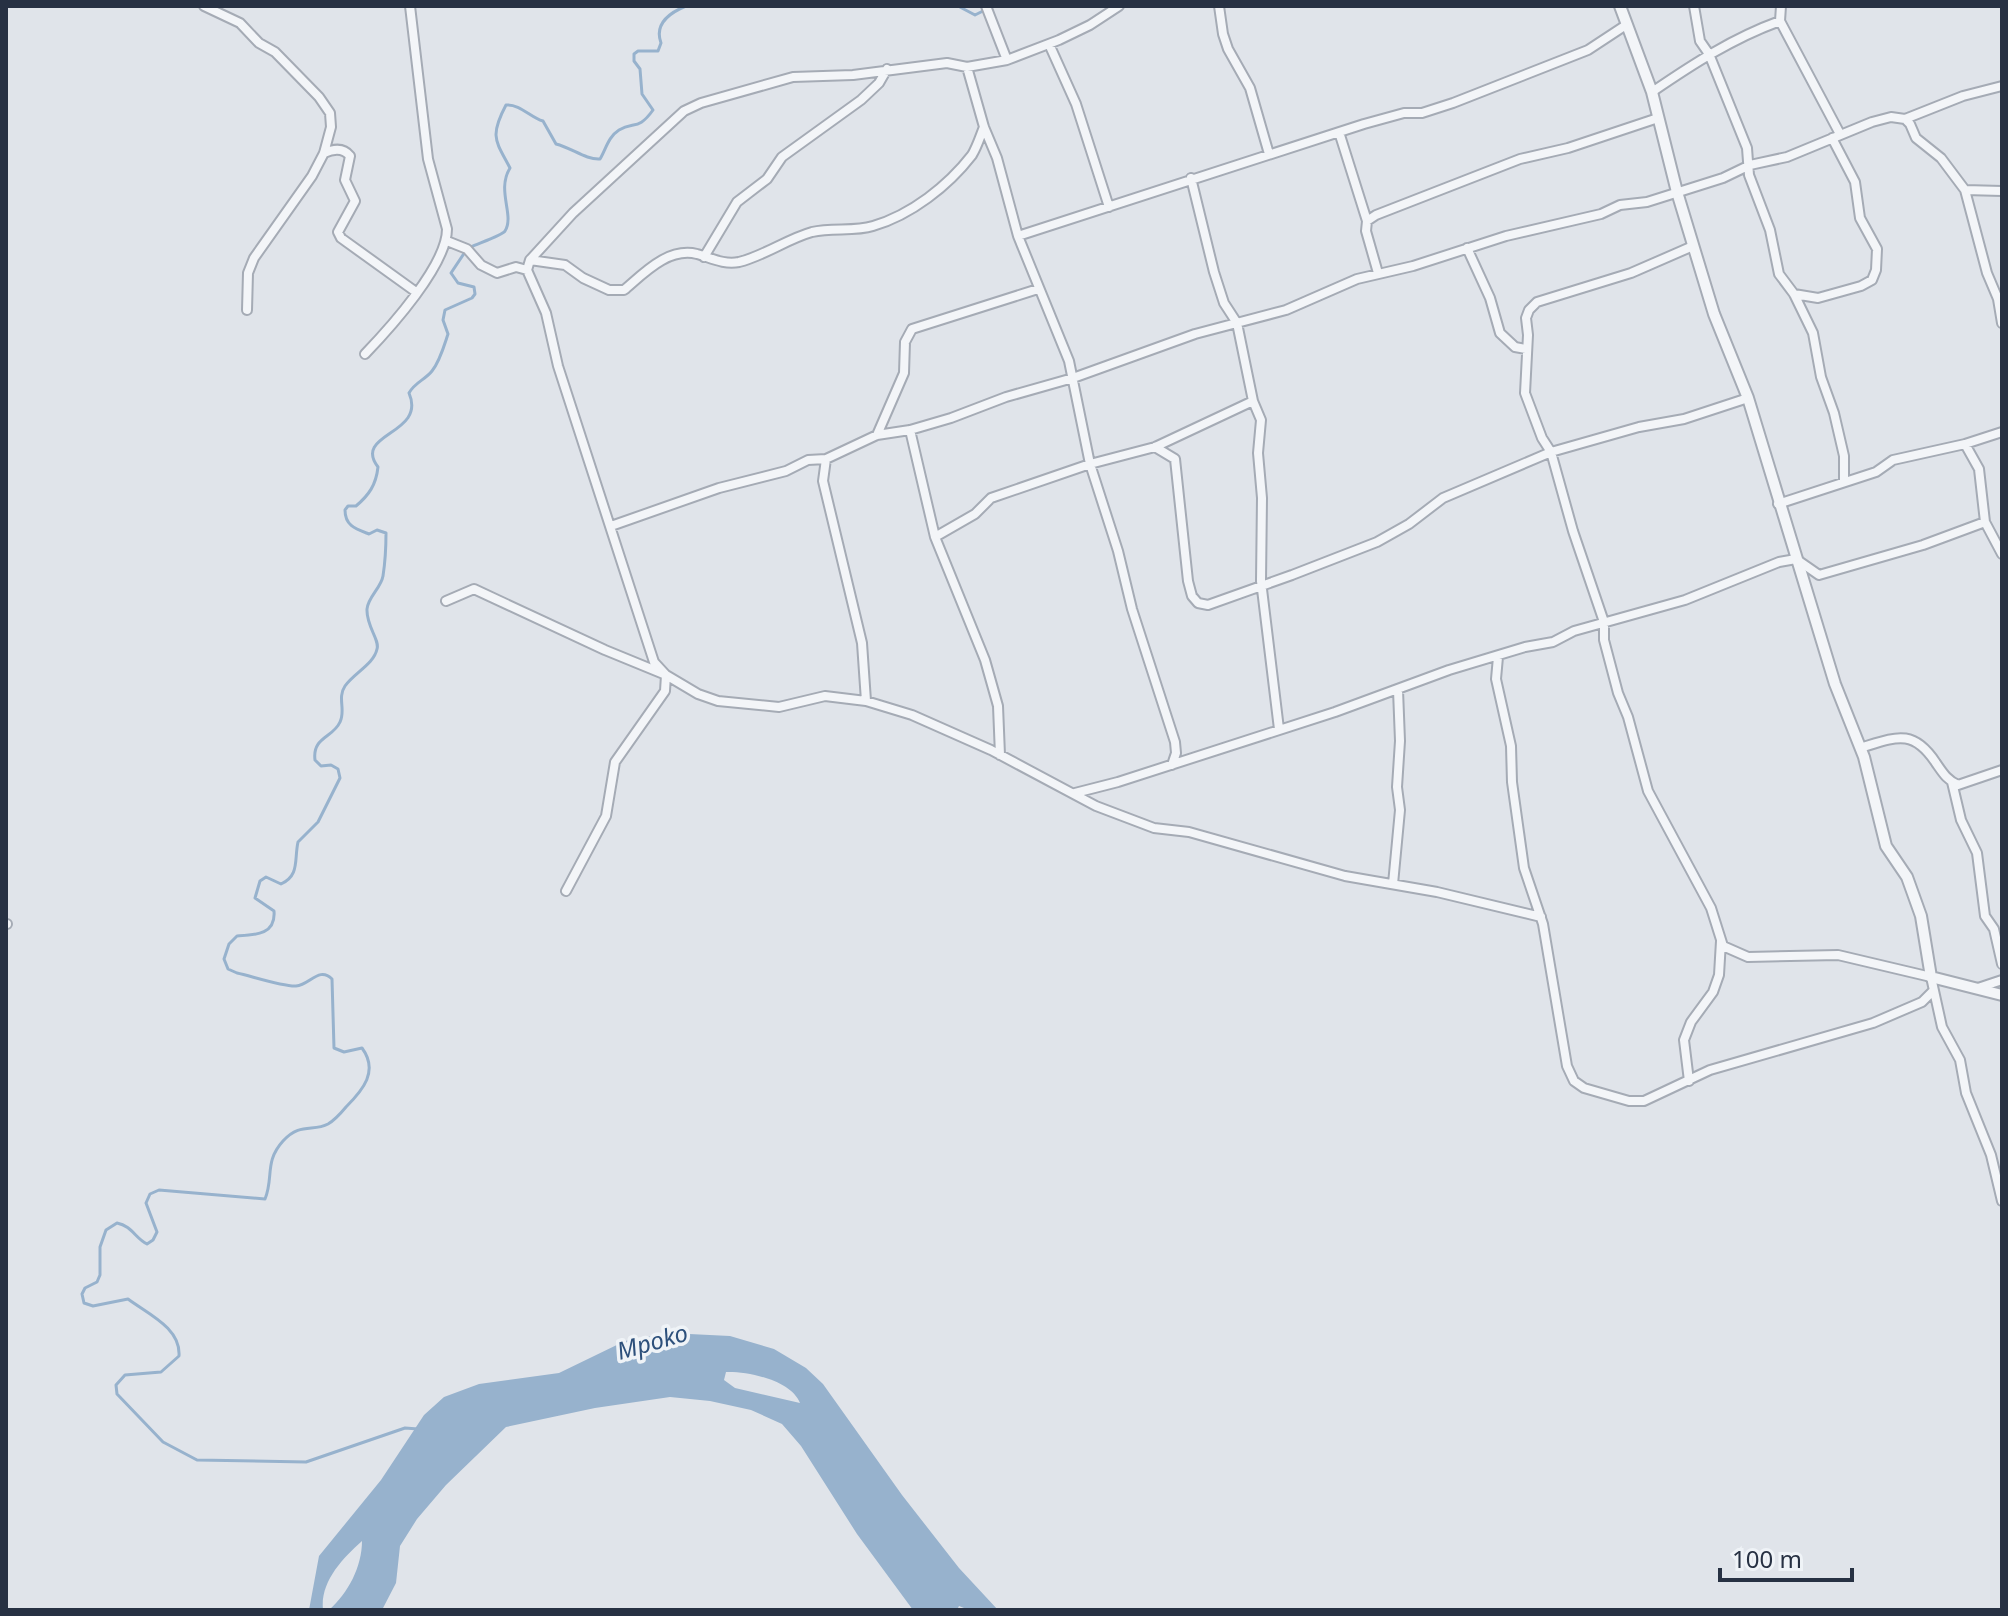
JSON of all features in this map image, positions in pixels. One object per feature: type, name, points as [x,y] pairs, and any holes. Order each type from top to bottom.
[{"type":"street","points":[[204,6],[240,23],[259,43],[275,52],[319,97],[330,113],[331,127],[324,153],[312,176],[254,258],[248,273],[247,310]]},
{"type":"street","points":[[365,354],[432,270],[447,241],[447,229],[428,159],[410,6]]},
{"type":"street","points":[[529,265],[573,213],[684,111],[716,98],[793,77],[853,75],[947,63],[967,67],[1007,60],[1090,25],[1119,6]]},
{"type":"street","points":[[1219,6],[1228,49],[1250,88],[1269,154]]},
{"type":"street","points":[[1620,6],[1652,92],[1677,192],[1714,314],[1748,398],[1835,684],[1860,748],[1886,846],[1907,877],[1921,916],[1942,1027],[1960,1060],[1966,1093],[2000,1177],[2002,1201]]},
{"type":"street","points":[[1694,6],[1693,15],[1700,41],[1709,54],[1747,148],[1749,175],[1770,230],[1779,274],[1794,294],[1813,333],[1821,377],[1834,413],[1844,456],[1844,481]]},
{"type":"street","points":[[1781,6],[1780,21],[1836,136],[1855,182],[1860,218],[1877,249],[1872,280],[1861,286],[1818,298],[1794,294]]},
{"type":"street","points":[[989,10],[1007,60]]},
{"type":"street","points":[[1652,92],[1709,54],[1750,32],[1780,21]]},
{"type":"street","points":[[1018,236],[1390,116],[1422,113],[1453,103],[1588,50],[1626,25]]},
{"type":"street","points":[[1049,44],[1076,104],[1109,207]]},
{"type":"street","points":[[967,67],[984,127],[997,158],[1018,236],[1063,343],[1090,464],[1175,742],[1176,753],[1172,765]]},
{"type":"street","points":[[704,257],[737,202],[767,179],[782,157],[861,100],[879,83],[887,69]]},
{"type":"street","points":[[611,526],[719,488],[786,471],[808,460],[826,459],[877,435],[910,430],[951,418],[1182,338],[1286,310],[1357,279],[1677,192],[1723,178],[1750,165],[1787,157],[1891,117],[1905,119],[1963,96],[2002,86]]},
{"type":"street","points":[[1367,221],[1520,159],[1568,148],[1658,118]]},
{"type":"street","points":[[1905,119],[1916,138],[1941,158],[1965,190],[1987,273],[1998,299],[2002,323]]},
{"type":"street","points":[[447,241],[467,249],[481,265],[497,273],[529,265],[565,265],[583,278],[609,290],[624,290],[651,267],[678,253],[723,263],[739,262],[789,239],[817,231],[872,227],[905,213],[957,172],[974,153],[984,127]]},
{"type":"street","points":[[1339,132],[1367,221],[1366,231],[1378,273]]},
{"type":"street","points":[[324,153],[340,149],[350,156],[345,180],[355,201],[338,232],[341,238],[416,292]]},
{"type":"street","points":[[1191,178],[1214,272],[1224,303],[1237,323],[1253,401],[1261,420],[1258,453],[1262,498],[1261,586],[1279,729]]},
{"type":"street","points":[[1965,190],[2002,191]]},
{"type":"street","points":[[1693,246],[1631,273],[1537,302],[1526,318],[1525,393],[1542,438],[1551,452],[1573,531],[1604,622],[1604,640],[1648,791],[1711,908],[1723,946],[1748,957],[1838,955],[2002,995]]},
{"type":"street","points":[[1467,248],[1490,298],[1500,333],[1515,347],[1526,349]]},
{"type":"street","points":[[529,265],[546,313],[558,366],[654,662],[666,675],[665,691],[615,762],[606,816],[566,891]]},
{"type":"street","points":[[877,435],[904,373],[905,342],[912,329],[1038,289]]},
{"type":"street","points":[[1155,447],[1175,459],[1188,581],[1192,596],[1198,603],[1208,605],[1377,542],[1409,524],[1443,498],[1551,452],[1639,427],[1684,419],[1748,398]]},
{"type":"street","points":[[935,537],[975,514],[991,498],[1090,464],[1155,447],[1253,401]]},
{"type":"street","points":[[910,430],[935,537],[985,660],[998,706],[1000,755]]},
{"type":"street","points":[[1778,504],[1876,472],[1893,460],[1965,444],[2002,432]]},
{"type":"street","points":[[1965,444],[1979,469],[1985,522],[2002,554]]},
{"type":"street","points":[[826,459],[823,481],[862,643],[866,701]]},
{"type":"street","points":[[1074,794],[1172,765],[1449,670],[1525,647],[1553,642],[1574,631],[1685,600],[1779,562],[1796,559],[1819,575],[1923,545],[1985,522]]},
{"type":"street","points":[[446,601],[474,589],[718,701],[779,707],[825,696],[866,701],[912,715],[1000,755],[1125,819],[1154,828],[1189,832],[1345,876],[1541,917]]},
{"type":"street","points":[[1498,657],[1496,679],[1511,746],[1512,782],[1524,868],[1541,917],[1567,1066],[1574,1081],[1584,1088],[1629,1101],[1644,1101],[1741,1059],[1873,1023],[1922,1002],[1933,991]]},
{"type":"street","points":[[1393,884],[1400,810],[1397,787],[1400,741],[1398,690]]},
{"type":"street","points":[[1860,748],[1905,737],[1927,749],[1948,780],[1958,785],[2002,770]]},
{"type":"street","points":[[1952,782],[1961,820],[1977,853],[1985,916],[1994,929],[2002,964]]},
{"type":"street","points":[[1689,1081],[1684,1040],[1700,1007],[1713,992],[1719,975],[1721,940]]},
{"type":"street","points":[[1973,990],[2002,980]]},
{"type":"water","name":"Mpoko","points":[[669,1333],[730,1336],[774,1349],[806,1368],[823,1384],[902,1495],[959,1568],[998,1610],[969,1610],[959,1606],[957,1610],[913,1610],[857,1534],[801,1446],[782,1424],[751,1410],[670,1397],[595,1408],[506,1427],[446,1485],[417,1519],[400,1546],[396,1583],[382,1610],[329,1610],[353,1579],[360,1560],[362,1541],[340,1563],[329,1581],[323,1610],[309,1610],[319,1556],[381,1480],[424,1415],[444,1397],[479,1384],[559,1373],[625,1341]],"holes":[[[726,1372],[768,1378],[788,1388],[800,1403],[735,1388],[724,1380]]]},
{"type":"waterway","points":[[471,247],[503,233],[508,225],[505,185],[510,168],[496,138],[497,125],[506,105],[543,121],[556,144],[589,158],[600,159],[615,133],[640,123],[653,110],[642,94],[640,69],[634,61],[634,54],[638,51],[658,51],[664,20],[686,6]]},
{"type":"waterway","points":[[958,6],[975,15],[987,9]]},
{"type":"waterway","points":[[418,1429],[405,1428],[306,1462],[197,1460],[163,1442],[117,1394],[116,1385],[125,1375],[161,1372],[179,1356],[175,1337],[162,1323],[128,1299],[93,1306],[84,1303],[82,1294],[85,1288],[97,1282],[100,1275],[100,1247],[106,1230],[117,1223],[147,1244],[153,1240],[157,1232],[146,1203],[150,1194],[159,1190],[265,1199],[273,1156],[283,1141],[295,1131],[331,1122],[367,1080],[369,1065],[362,1048],[344,1052],[334,1048],[332,979],[323,974],[301,985],[284,985],[237,973],[228,969],[224,959],[229,944],[237,936],[263,932],[272,925],[274,911],[255,898],[260,881],[266,877],[281,884],[291,876],[298,842],[318,822],[340,778],[338,769],[331,765],[321,766],[315,760],[315,752],[320,742],[340,722],[345,686],[372,659],[377,649],[367,609],[383,576],[386,538],[386,533],[377,530],[369,534],[352,526],[345,510],[348,506],[356,506],[371,489],[378,467],[373,456],[374,447],[408,418],[412,407],[409,393],[437,363],[448,334],[443,320],[445,310],[475,294],[474,287],[458,283],[451,273],[465,252]]}]
